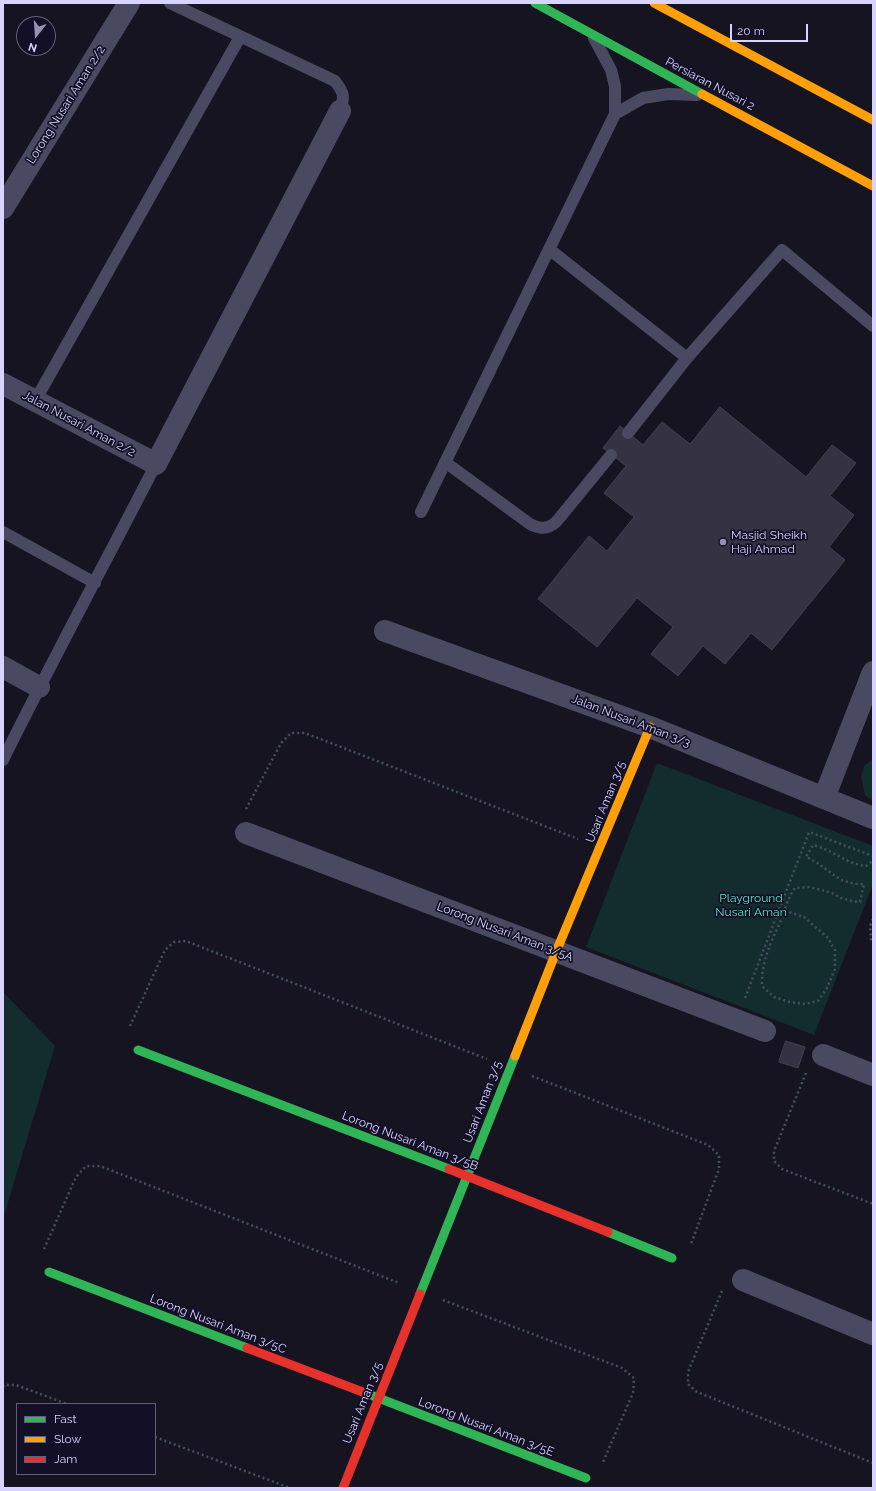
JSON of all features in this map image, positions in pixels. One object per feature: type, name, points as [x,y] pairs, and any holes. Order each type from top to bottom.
[{"type":"street","name":"Lorong Nusari Aman 2/2","points":[[3,208],[129,3]]},
{"type":"street","name":"Persiaran Nusari 2","points":[[535,3],[873,186]]},
{"type":"street","points":[[654,3],[873,120]]},
{"type":"street","points":[[156,464],[340,111]]},
{"type":"street","name":"Jalan Nusari Aman 2/2","points":[[3,384],[156,464]]},
{"type":"street","name":"Jalan Nusari Aman 3/3","points":[[386,631],[650,727],[873,818]]},
{"type":"street","points":[[3,667],[39,687]]},
{"type":"street","points":[[824,798],[868,698],[873,672]]},
{"type":"street","name":"Usari Aman 3/5","points":[[343,1488],[556,952],[650,727]]},
{"type":"street","name":"Lorong Nusari Aman 3/5A","points":[[246,833],[765,1031]]},
{"type":"street","name":"Lorong Nusari Aman 3/5B","points":[[138,1050],[467,1176],[672,1258]]},
{"type":"street","points":[[824,1055],[873,1075]]},
{"type":"street","name":"Lorong Nusari Aman 3/5C","points":[[49,1272],[378,1398]]},
{"type":"street","points":[[743,1280],[873,1334]]},
{"type":"street","name":"Lorong Nusari Aman 3/5E","points":[[378,1398],[586,1478]]},
{"type":"lane","points":[[170,3],[334,81],[342,91],[344,100],[340,111]]},
{"type":"lane","points":[[421,512],[615,114],[615,86],[611,70],[593,34]]},
{"type":"lane","points":[[35,401],[240,37]]},
{"type":"lane","points":[[615,114],[643,98],[668,94],[706,96]]},
{"type":"lane","points":[[549,249],[687,358]]},
{"type":"lane","points":[[628,433],[687,358],[782,250],[873,326]]},
{"type":"lane","points":[[445,462],[530,524],[537,528],[544,529],[552,526],[557,521],[611,455]]},
{"type":"lane","points":[[3,760],[39,687],[95,583],[156,464]]},
{"type":"lane","points":[[3,532],[95,583]]},
{"type":"path","points":[[246,833],[241,826],[242,816],[281,743],[291,733],[305,733],[600,848]]},
{"type":"path","points":[[744,1000],[809,832],[873,856]]},
{"type":"path","points":[[780,909],[784,911],[804,916],[828,938],[835,950],[834,969],[827,988],[818,1001],[805,1004],[790,1002],[774,997],[762,986],[762,972],[765,956],[784,911],[795,888],[810,887],[832,893],[851,902],[860,902],[864,884],[855,884],[841,880],[806,856],[813,845],[857,865],[866,866],[873,861]]},
{"type":"path","points":[[873,919],[870,926],[871,941],[873,943]]},
{"type":"path","points":[[138,1050],[130,1044],[127,1032],[165,950],[174,942],[186,941],[708,1145],[719,1155],[719,1169],[688,1250],[681,1258],[672,1258]]},
{"type":"path","points":[[824,1055],[816,1058],[810,1064],[774,1151],[774,1162],[782,1169],[873,1204]]},
{"type":"path","points":[[49,1272],[43,1264],[43,1252],[76,1177],[86,1166],[100,1166],[622,1368],[634,1378],[634,1393],[602,1466],[595,1474],[586,1478]]},
{"type":"path","points":[[743,1280],[730,1283],[722,1291],[688,1372],[688,1384],[697,1392],[873,1463]]},
{"type":"path","points":[[3,1387],[4,1385],[16,1385],[64,1403]]},
{"type":"path","points":[[156,1437],[290,1488]]},
{"type":"green space","points":[[873,759],[873,801],[865,795],[861,777],[864,766]]},
{"type":"green space","name":"Playground Nusari Aman","points":[[657,763],[873,846],[873,884],[814,1035],[586,947]]},
{"type":"green space","points":[[3,992],[55,1046],[3,1219]]},
{"type":"building","name":"Masjid Sheikh Haji Ahmad","points":[[720,407],[806,477],[832,445],[856,463],[830,496],[854,515],[829,547],[845,560],[772,650],[751,633],[725,664],[703,646],[678,676],[651,654],[673,627],[637,598],[597,647],[538,599],[589,536],[607,551],[634,517],[604,493],[626,466],[603,448],[620,426],[643,445],[662,422],[690,444]]},
{"type":"building","points":[[786,1041],[805,1047],[798,1068],[779,1062]]},
{"type":"traffic: fast","points":[[535,3],[702,94]]},
{"type":"traffic: fast","points":[[138,1050],[449,1169]]},
{"type":"traffic: fast","points":[[420,1294],[515,1056]]},
{"type":"traffic: fast","points":[[608,1232],[672,1258]]},
{"type":"traffic: fast","points":[[49,1272],[247,1348]]},
{"type":"traffic: fast","points":[[368,1394],[586,1478]]},
{"type":"traffic: slow","points":[[654,3],[873,120]]},
{"type":"traffic: slow","points":[[702,94],[873,186]]},
{"type":"traffic: slow","points":[[515,1056],[556,952],[650,727]]},
{"type":"traffic: jam","points":[[449,1169],[608,1232]]},
{"type":"traffic: jam","points":[[343,1488],[420,1294]]},
{"type":"traffic: jam","points":[[247,1348],[368,1394]]},
{"type":"place","name":"Masjid Sheikh Haji Ahmad","points":[[723,542]]}]
